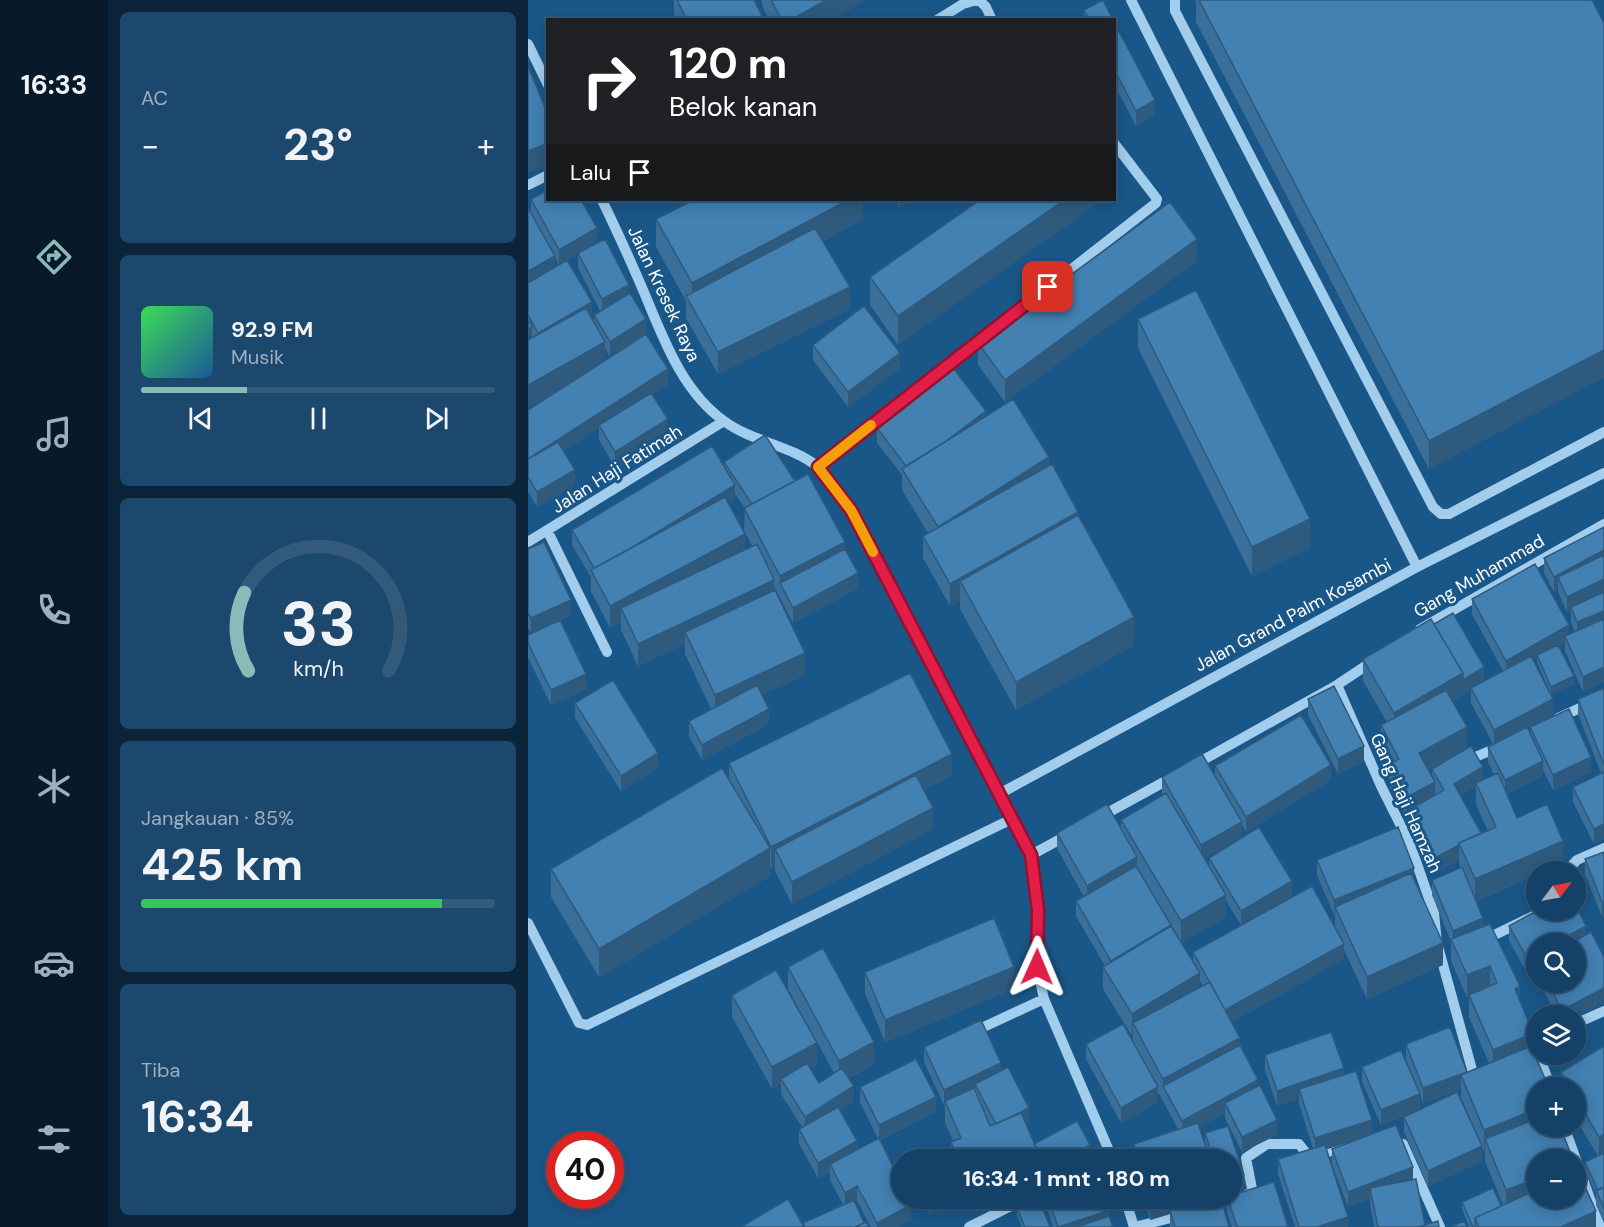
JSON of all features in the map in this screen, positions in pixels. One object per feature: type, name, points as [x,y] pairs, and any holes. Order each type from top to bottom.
[{"type":"street","points":[[940,18],[963,4],[978,0],[986,7],[991,18]]},
{"type":"street","points":[[1131,0],[1417,567]]},
{"type":"street","points":[[1175,0],[1174,11],[1433,507],[1441,514],[1449,514],[1604,432]]},
{"type":"street","points":[[528,44],[546,81]]},
{"type":"street","points":[[818,467],[1156,203],[1157,199],[1116,146]]},
{"type":"street","points":[[528,186],[546,176]]},
{"type":"street","name":"Jalan Kresek Raya","points":[[602,201],[680,371],[701,400],[723,421],[742,432],[800,456],[818,467],[851,510],[1001,793],[1031,855],[1038,910],[1037,967],[1044,999],[1108,1149]]},
{"type":"street","name":"Jalan Haji Fatimah","points":[[528,543],[723,421]]},
{"type":"street","name":"Jalan Grand Palm Kosambi","points":[[1001,793],[1417,567],[1604,473]]},
{"type":"street","name":"Gang Muhammad","points":[[1414,633],[1603,524]]},
{"type":"street","points":[[548,532],[607,652]]},
{"type":"street","points":[[1031,855],[1337,685],[1385,653]]},
{"type":"street","name":"Gang Haji Hamzah","points":[[1337,685],[1410,844],[1434,913],[1437,943],[1448,958],[1476,1085],[1487,1081]]},
{"type":"street","points":[[1545,724],[1604,697]]},
{"type":"street","points":[[1457,765],[1515,740]]},
{"type":"street","points":[[528,923],[579,1023],[587,1026],[1014,818]]},
{"type":"street","points":[[1576,861],[1604,848]]},
{"type":"street","points":[[1473,945],[1526,920]]},
{"type":"street","points":[[973,1032],[1044,999]]},
{"type":"street","points":[[1586,1019],[1604,1011]]},
{"type":"street","points":[[1519,1069],[1528,1065]]},
{"type":"street","points":[[1397,1132],[1440,1227]]},
{"type":"street","points":[[1568,1137],[1600,1227]]},
{"type":"street","points":[[1128,1209],[1134,1227],[1177,1217],[1251,1193],[1246,1158],[1262,1145],[1299,1144],[1310,1158],[1360,1142]]},
{"type":"street","points":[[969,1227],[1005,1209]]},
{"type":"building","points":[[677,0],[754,0],[763,18],[686,18]]},
{"type":"building","points":[[771,0],[826,0],[794,18],[781,18]]},
{"type":"building","points":[[1103,0],[1112,18],[1088,18],[1084,10]]},
{"type":"building","points":[[1199,0],[1592,0],[1604,23],[1604,350],[1429,441]]},
{"type":"building","points":[[1116,26],[1155,100],[1136,111],[1116,73]]},
{"type":"building","points":[[528,66],[546,110],[546,144],[528,151]]},
{"type":"building","points":[[546,191],[546,201],[582,201],[597,228],[559,250],[531,199]]},
{"type":"building","points":[[692,201],[846,201],[692,283],[656,219]]},
{"type":"building","points":[[979,201],[1063,201],[898,316],[870,277]]},
{"type":"building","points":[[1170,202],[1197,239],[1005,380],[978,343]]},
{"type":"building","points":[[528,208],[555,256],[528,271]]},
{"type":"building","points":[[815,228],[850,287],[718,352],[686,296]]},
{"type":"building","points":[[605,239],[629,285],[602,299],[578,253]]},
{"type":"building","points":[[567,260],[592,302],[538,333],[528,315],[528,283]]},
{"type":"building","points":[[1196,290],[1310,519],[1252,547],[1138,319]]},
{"type":"building","points":[[630,293],[646,319],[610,342],[594,315]]},
{"type":"building","points":[[864,306],[900,353],[848,392],[813,345]]},
{"type":"building","points":[[586,308],[605,342],[528,385],[528,340]]},
{"type":"building","points":[[646,334],[668,369],[528,459],[528,410]]},
{"type":"building","points":[[954,369],[986,411],[946,441],[906,466],[877,428]]},
{"type":"building","points":[[651,393],[668,419],[615,452],[599,425]]},
{"type":"building","points":[[1013,399],[1049,457],[938,527],[902,469]]},
{"type":"building","points":[[765,435],[795,481],[752,504],[724,462]]},
{"type":"building","points":[[558,442],[575,470],[537,492],[528,477],[528,459]]},
{"type":"building","points":[[712,446],[735,485],[594,568],[572,530]]},
{"type":"building","points":[[1052,464],[1078,512],[950,584],[923,536]]},
{"type":"building","points":[[808,474],[845,542],[780,576],[744,508]]},
{"type":"building","points":[[725,497],[745,534],[610,606],[591,570]]},
{"type":"building","points":[[1078,515],[1134,617],[1016,682],[960,581]]},
{"type":"building","points":[[1604,527],[1604,550],[1554,577],[1544,558]]},
{"type":"building","points":[[544,542],[571,600],[531,618],[528,613],[528,549]]},
{"type":"building","points":[[757,544],[774,580],[638,644],[621,608]]},
{"type":"building","points":[[845,549],[858,573],[793,608],[780,583]]},
{"type":"building","points":[[1604,555],[1604,579],[1567,597],[1558,577]]},
{"type":"building","points":[[1535,564],[1569,625],[1506,661],[1472,599]]},
{"type":"building","points":[[775,590],[805,653],[715,695],[685,632]]},
{"type":"building","points":[[1604,592],[1604,611],[1577,622],[1571,607]]},
{"type":"building","points":[[1453,613],[1484,667],[1463,680],[1463,673],[1434,624]]},
{"type":"building","points":[[1431,619],[1463,673],[1394,713],[1363,659]]},
{"type":"building","points":[[1604,619],[1604,667],[1583,677],[1565,636]]},
{"type":"building","points":[[560,620],[586,674],[551,690],[528,643],[528,635]]},
{"type":"building","points":[[1558,645],[1574,676],[1551,687],[1537,655]]},
{"type":"building","points":[[1531,656],[1553,699],[1494,730],[1471,688]]},
{"type":"building","points":[[910,673],[952,754],[771,847],[729,763]]},
{"type":"building","points":[[613,680],[658,753],[621,776],[575,703]]},
{"type":"building","points":[[757,685],[769,709],[702,745],[689,721]]},
{"type":"building","points":[[1334,686],[1364,746],[1338,759],[1308,699]]},
{"type":"building","points":[[1604,688],[1604,765],[1578,699]]},
{"type":"building","points":[[1446,690],[1467,727],[1419,753],[1435,782],[1407,797],[1389,765],[1399,759],[1381,725]]},
{"type":"building","points":[[1569,709],[1591,757],[1553,775],[1530,727]]},
{"type":"building","points":[[1301,715],[1331,765],[1246,817],[1215,766]]},
{"type":"building","points":[[1527,727],[1543,761],[1505,780],[1488,747]]},
{"type":"building","points":[[1471,746],[1483,767],[1454,784],[1481,833],[1435,858],[1409,810],[1444,790],[1432,769]]},
{"type":"building","points":[[1202,754],[1242,822],[1201,845],[1162,777]]},
{"type":"building","points":[[722,768],[770,848],[599,949],[551,869]]},
{"type":"building","points":[[1604,772],[1604,824],[1594,829],[1573,787]]},
{"type":"building","points":[[1498,773],[1517,818],[1547,804],[1563,841],[1475,879],[1459,843],[1496,827],[1476,783]]},
{"type":"building","points":[[916,775],[933,808],[792,882],[775,849]]},
{"type":"building","points":[[1166,793],[1226,895],[1181,921],[1121,820]]},
{"type":"building","points":[[1107,804],[1137,857],[1087,886],[1057,833]]},
{"type":"building","points":[[1259,827],[1292,881],[1241,911],[1209,858]]},
{"type":"building","points":[[1398,827],[1414,868],[1334,900],[1317,860]]},
{"type":"building","points":[[1604,852],[1604,902],[1602,902],[1585,859]]},
{"type":"building","points":[[1136,866],[1171,925],[1111,961],[1076,901]]},
{"type":"building","points":[[1462,867],[1483,918],[1453,931],[1432,880]]},
{"type":"building","points":[[1411,873],[1443,943],[1367,977],[1335,907]]},
{"type":"building","points":[[1312,886],[1344,944],[1225,1010],[1193,952]]},
{"type":"building","points":[[1526,917],[1526,921],[1584,921],[1586,926],[1573,933],[1526,933],[1526,956],[1509,926]]},
{"type":"building","points":[[994,918],[1014,967],[885,1020],[865,972]]},
{"type":"building","points":[[1490,924],[1520,986],[1515,989],[1526,1016],[1526,1036],[1493,1050],[1469,995],[1497,983],[1490,966],[1467,975],[1451,939]]},
{"type":"building","points":[[1171,926],[1200,973],[1132,1014],[1103,967]]},
{"type":"building","points":[[1591,932],[1604,957],[1604,988],[1572,1005],[1559,1005],[1553,993],[1586,993],[1586,935]]},
{"type":"building","points":[[823,948],[874,1042],[839,1061],[788,967]]},
{"type":"building","points":[[776,970],[817,1043],[772,1067],[732,995]]},
{"type":"building","points":[[1210,982],[1240,1038],[1163,1079],[1133,1023]]},
{"type":"building","points":[[981,1020],[1001,1063],[944,1090],[924,1047]]},
{"type":"building","points":[[1123,1024],[1158,1087],[1121,1108],[1086,1044]]},
{"type":"building","points":[[1450,1027],[1467,1072],[1423,1088],[1406,1044]]},
{"type":"building","points":[[1331,1032],[1344,1068],[1277,1091],[1265,1055]]},
{"type":"building","points":[[1240,1045],[1258,1080],[1182,1121],[1163,1086]]},
{"type":"building","points":[[1604,1046],[1604,1134],[1599,1137],[1586,1115],[1586,1077],[1564,1077],[1561,1072],[1573,1065],[1586,1065],[1586,1057]]},
{"type":"building","points":[[1526,1048],[1526,1065],[1539,1065],[1544,1077],[1526,1077],[1526,1113],[1484,1130],[1461,1075]]},
{"type":"building","points":[[1401,1050],[1420,1094],[1381,1110],[1362,1067]]},
{"type":"building","points":[[916,1059],[936,1097],[879,1125],[860,1087]]},
{"type":"building","points":[[807,1063],[819,1083],[842,1068],[854,1086],[805,1117],[781,1079]]},
{"type":"building","points":[[1008,1067],[1029,1108],[996,1124],[975,1084]]},
{"type":"building","points":[[1356,1071],[1372,1120],[1315,1138],[1299,1089]]},
{"type":"building","points":[[1260,1085],[1277,1120],[1242,1137],[1225,1103]]},
{"type":"building","points":[[974,1088],[990,1126],[1021,1113],[1036,1147],[1032,1149],[954,1149],[951,1142],[961,1138],[945,1101]]},
{"type":"building","points":[[1457,1092],[1482,1146],[1428,1171],[1404,1117]]},
{"type":"building","points":[[838,1107],[857,1141],[818,1163],[799,1129]]},
{"type":"building","points":[[1077,1121],[1090,1145],[1083,1149],[1036,1149],[1034,1144]]},
{"type":"building","points":[[1198,1123],[1206,1149],[1135,1149],[1134,1144]]},
{"type":"building","points":[[1526,1123],[1526,1137],[1564,1137],[1569,1149],[1526,1149],[1526,1183],[1506,1190],[1485,1139]]},
{"type":"building","points":[[1396,1125],[1413,1167],[1348,1192],[1332,1149]]},
{"type":"building","points":[[1228,1126],[1236,1149],[1210,1149],[1205,1133]]},
{"type":"building","points":[[879,1138],[891,1163],[891,1209],[903,1209],[877,1223],[857,1186],[845,1193],[830,1164]]},
{"type":"building","points":[[1325,1145],[1348,1217],[1317,1227],[1299,1227],[1278,1159]]},
{"type":"building","points":[[1604,1153],[1604,1187],[1598,1190],[1586,1162]]},
{"type":"building","points":[[1416,1179],[1425,1225],[1378,1227],[1370,1188]]},
{"type":"building","points":[[1274,1182],[1288,1227],[1237,1227],[1231,1209],[1242,1209],[1242,1192]]},
{"type":"building","points":[[1604,1187],[1604,1208],[1596,1190]]},
{"type":"building","points":[[1493,1188],[1501,1206],[1475,1218],[1475,1227],[1473,1227],[1462,1202]]},
{"type":"building","points":[[1586,1189],[1596,1211],[1561,1227],[1479,1227],[1475,1218],[1526,1195],[1526,1209],[1586,1209]]},
{"type":"building","points":[[788,1199],[804,1227],[741,1227]]},
{"type":"building","points":[[854,1200],[864,1223],[855,1227],[805,1227],[803,1223]]},
{"type":"building","points":[[1017,1209],[1043,1209],[1050,1227],[1025,1227]]},
{"type":"building","points":[[1052,1209],[1110,1209],[1110,1210],[1058,1227]]},
{"type":"building","points":[[1224,1209],[1229,1227],[1175,1227],[1170,1211]]},
{"type":"building","points":[[1109,1216],[1113,1227],[1077,1227]]},
{"type":"building","points":[[1438,1221],[1439,1227],[1418,1227]]},
{"type":"building","points":[[1464,1221],[1467,1227],[1451,1227]]},
{"type":"building","points":[[866,1222],[869,1227],[855,1227]]},
{"type":"slow traffic","points":[[871,425],[818,467],[851,510],[873,552]]},
{"type":"route","points":[[1037,967],[1037,883],[1031,855],[1001,793],[851,510],[818,467],[1048,287]]}]
